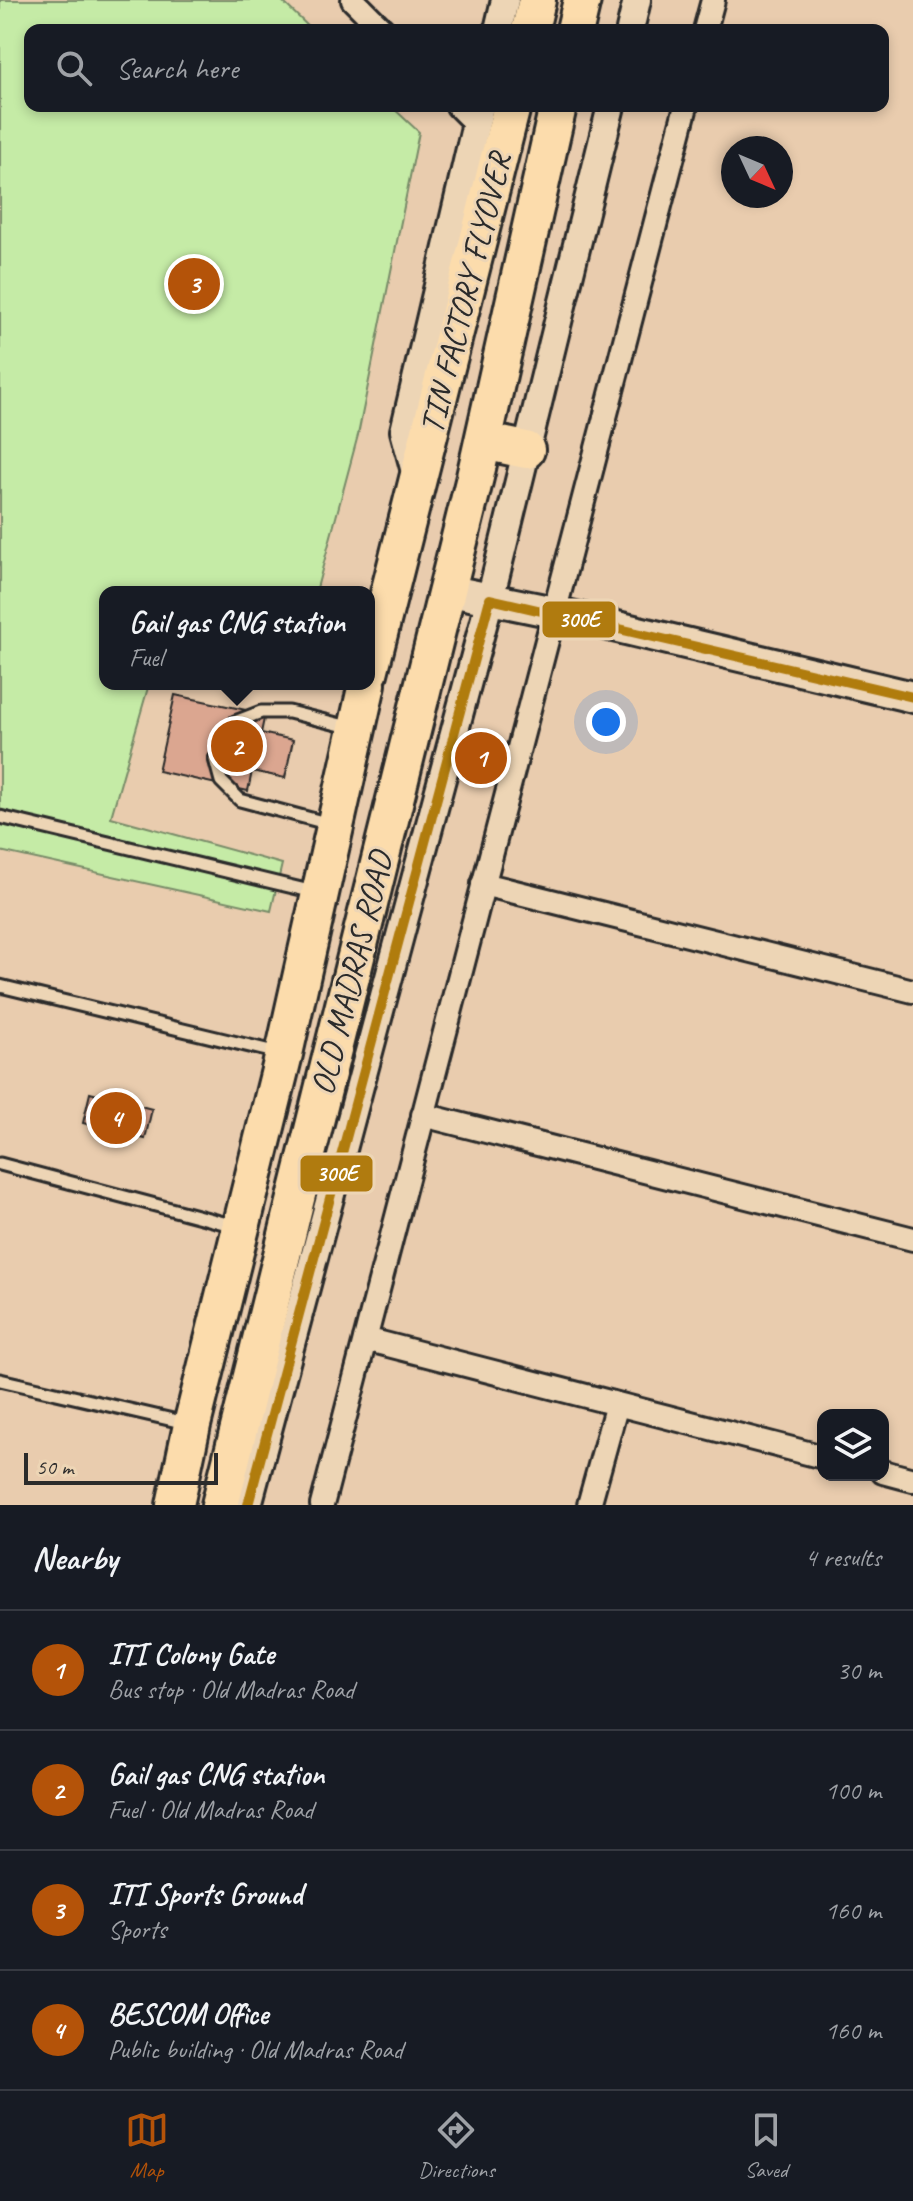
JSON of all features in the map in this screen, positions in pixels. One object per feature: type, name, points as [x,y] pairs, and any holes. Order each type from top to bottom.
[{"type":"highway","points":[[531,24],[537,0]]},
{"type":"highway","points":[[576,24],[582,0]]},
{"type":"highway","name":"TIN FACTORY FLYOVER","points":[[417,479],[510,112]]},
{"type":"highway","name":"TIN FACTORY FLYOVER","points":[[483,441],[557,112]]},
{"type":"highway","points":[[483,441],[526,450]]},
{"type":"highway","name":"OLD MADRAS ROAD","points":[[220,1505],[483,441]]},
{"type":"highway","points":[[375,649],[417,479]]},
{"type":"highway","name":"OLD MADRAS ROAD","points":[[175,1505],[284,1054],[366,690]]},
{"type":"main road","points":[[446,590],[554,612],[913,697]]},
{"type":"street","points":[[353,0],[377,24]]},
{"type":"street","points":[[499,24],[505,0]]},
{"type":"street","points":[[631,24],[637,0]]},
{"type":"street","points":[[707,24],[713,0]]},
{"type":"street","points":[[417,479],[404,431],[471,112]]},
{"type":"street","points":[[248,1505],[490,599],[610,112]]},
{"type":"street","points":[[322,1505],[684,112]]},
{"type":"street","points":[[483,884],[913,991]]},
{"type":"street","points":[[423,1115],[913,1239]]},
{"type":"street","points":[[365,1339],[817,1455]]},
{"type":"street","points":[[589,1505],[617,1404]]},
{"type":"street","points":[[889,1474],[913,1480]]},
{"type":"lane","points":[[334,826],[240,800],[221,781],[215,759],[235,722],[261,712],[289,712],[356,729]]},
{"type":"lane","points":[[0,817],[319,893]]},
{"type":"lane","points":[[0,986],[284,1054]]},
{"type":"lane","points":[[0,1164],[241,1228]]},
{"type":"lane","points":[[0,1380],[192,1425]]},
{"type":"green space","points":[[0,0],[281,0],[306,24],[24,24],[24,112],[397,112],[419,132],[358,435],[318,586],[99,586],[99,690],[147,690],[111,817],[282,864],[271,911],[0,851]]},
{"type":"building","points":[[175,695],[265,714],[261,733],[293,740],[285,778],[252,771],[248,791],[158,771]]},
{"type":"building","points":[[90,1093],[152,1109],[145,1139],[83,1123]]},
{"type":"transit line","name":"300E","points":[[248,1505],[490,599],[913,697]]},
{"type":"place","name":"ITI Sports Ground","points":[[194,284]]},
{"type":"place","name":"Gail gas CNG station","points":[[237,746]]},
{"type":"place","name":"ITI Colony Gate","points":[[481,758]]},
{"type":"place","name":"BESCOM Office","points":[[116,1118]]}]
